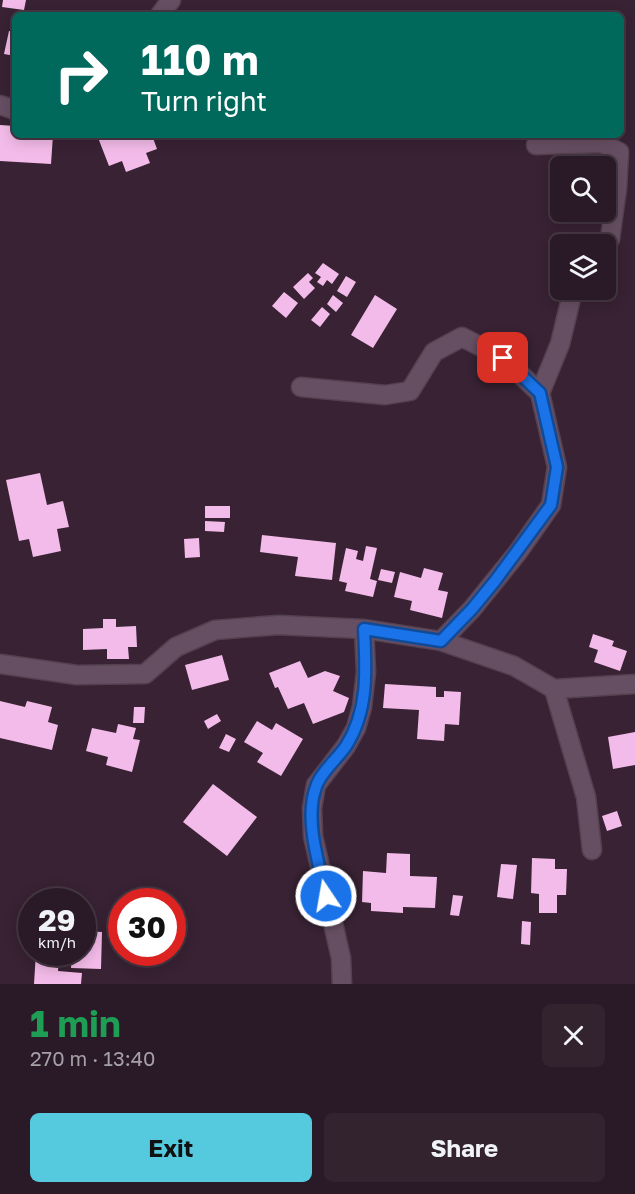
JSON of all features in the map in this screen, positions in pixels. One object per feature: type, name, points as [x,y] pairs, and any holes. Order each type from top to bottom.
[{"type":"street","points":[[536,145],[602,142],[619,152],[611,234]]},
{"type":"street","points":[[540,393],[560,344],[571,300]]},
{"type":"street","points":[[301,387],[385,396],[410,391],[434,352],[462,337],[503,358],[540,393],[557,467],[551,505],[472,609],[441,641]]},
{"type":"street","points":[[0,664],[77,675],[145,674],[176,647],[215,630],[278,624],[364,629],[441,641],[514,666],[554,689],[635,684]]},
{"type":"street","points":[[342,984],[341,958],[313,837],[312,808],[316,785],[346,746],[356,728],[362,707],[366,672],[364,629]]},
{"type":"street","points":[[554,689],[586,797],[592,850]]},
{"type":"building","points":[[3,0],[26,0],[24,10],[2,7]]},
{"type":"building","points":[[9,31],[12,32],[12,55],[4,54]]},
{"type":"building","points":[[0,125],[12,126],[12,138],[53,138],[51,164],[0,161]]},
{"type":"building","points":[[98,138],[153,138],[157,149],[146,153],[150,163],[126,172],[122,161],[109,166]]},
{"type":"building","points":[[323,263],[339,274],[332,284],[327,280],[323,286],[317,282],[321,277],[315,273]]},
{"type":"building","points":[[308,273],[313,278],[309,282],[315,288],[304,299],[293,287]]},
{"type":"building","points":[[346,276],[356,282],[347,297],[337,291]]},
{"type":"building","points":[[284,292],[298,303],[286,318],[272,306]]},
{"type":"building","points":[[333,295],[343,303],[336,312],[327,304]]},
{"type":"building","points":[[375,295],[397,309],[373,348],[351,335]]},
{"type":"building","points":[[322,307],[330,314],[320,327],[311,320]]},
{"type":"building","points":[[40,473],[47,505],[63,501],[69,527],[57,529],[61,551],[33,557],[29,539],[19,541],[6,480]]},
{"type":"building","points":[[205,506],[230,506],[230,518],[205,518]]},
{"type":"building","points":[[205,521],[225,522],[224,532],[205,531]]},
{"type":"building","points":[[262,535],[336,543],[332,580],[295,576],[298,557],[260,552]]},
{"type":"building","points":[[199,538],[200,557],[185,558],[184,539]]},
{"type":"building","points":[[366,546],[377,548],[370,579],[377,581],[373,597],[345,591],[347,583],[339,581],[346,548],[358,551],[356,559],[363,561]]},
{"type":"building","points":[[424,568],[443,573],[438,590],[448,592],[442,618],[410,610],[412,601],[394,597],[400,572],[421,578]]},
{"type":"building","points":[[381,569],[395,572],[392,583],[378,580]]},
{"type":"building","points":[[103,619],[116,619],[116,627],[136,626],[137,647],[128,647],[129,659],[107,659],[107,649],[83,650],[83,629],[103,628]]},
{"type":"building","points":[[593,634],[614,641],[612,646],[627,651],[620,671],[594,662],[598,650],[589,647]]},
{"type":"building","points":[[222,655],[229,680],[192,690],[185,665]]},
{"type":"building","points":[[300,661],[308,678],[325,671],[340,676],[333,691],[349,698],[344,712],[313,724],[304,703],[288,709],[269,673]]},
{"type":"building","points":[[385,684],[436,687],[436,697],[444,697],[444,691],[461,692],[459,725],[445,724],[444,741],[417,739],[419,710],[383,708]]},
{"type":"building","points":[[0,701],[25,707],[27,701],[52,707],[48,722],[58,725],[52,750],[0,738]]},
{"type":"building","points":[[134,707],[145,707],[144,723],[133,723]]},
{"type":"building","points":[[217,714],[221,721],[208,729],[204,721]]},
{"type":"building","points":[[257,721],[272,730],[276,723],[303,739],[281,776],[257,762],[263,753],[244,742]]},
{"type":"building","points":[[118,724],[136,728],[133,739],[140,740],[132,772],[106,765],[108,757],[86,751],[92,728],[116,733]]},
{"type":"building","points":[[635,732],[635,765],[613,769],[608,737]]},
{"type":"building","points":[[226,734],[236,739],[229,752],[219,748]]},
{"type":"building","points":[[213,784],[257,817],[227,856],[183,822]]},
{"type":"building","points":[[617,811],[622,826],[607,831],[602,816]]},
{"type":"building","points":[[387,853],[410,854],[410,876],[437,877],[435,908],[403,907],[403,913],[371,911],[371,903],[362,902],[363,871],[386,873]]},
{"type":"building","points":[[532,858],[555,859],[555,869],[567,869],[566,895],[557,895],[557,913],[539,913],[539,894],[531,893]]},
{"type":"building","points":[[501,864],[517,865],[513,899],[497,897]]},
{"type":"building","points":[[453,895],[463,896],[459,916],[450,915]]},
{"type":"building","points":[[522,921],[531,922],[530,945],[521,944]]},
{"type":"building","points":[[96,932],[102,932],[101,969],[71,968],[71,966],[96,966]]},
{"type":"building","points":[[35,966],[58,966],[58,971],[82,973],[81,984],[34,984]]},
{"type":"route","points":[[326,896],[313,837],[312,808],[316,785],[346,746],[356,728],[362,707],[366,672],[364,629],[441,641],[495,581],[551,505],[557,467],[540,393],[503,358]]}]
